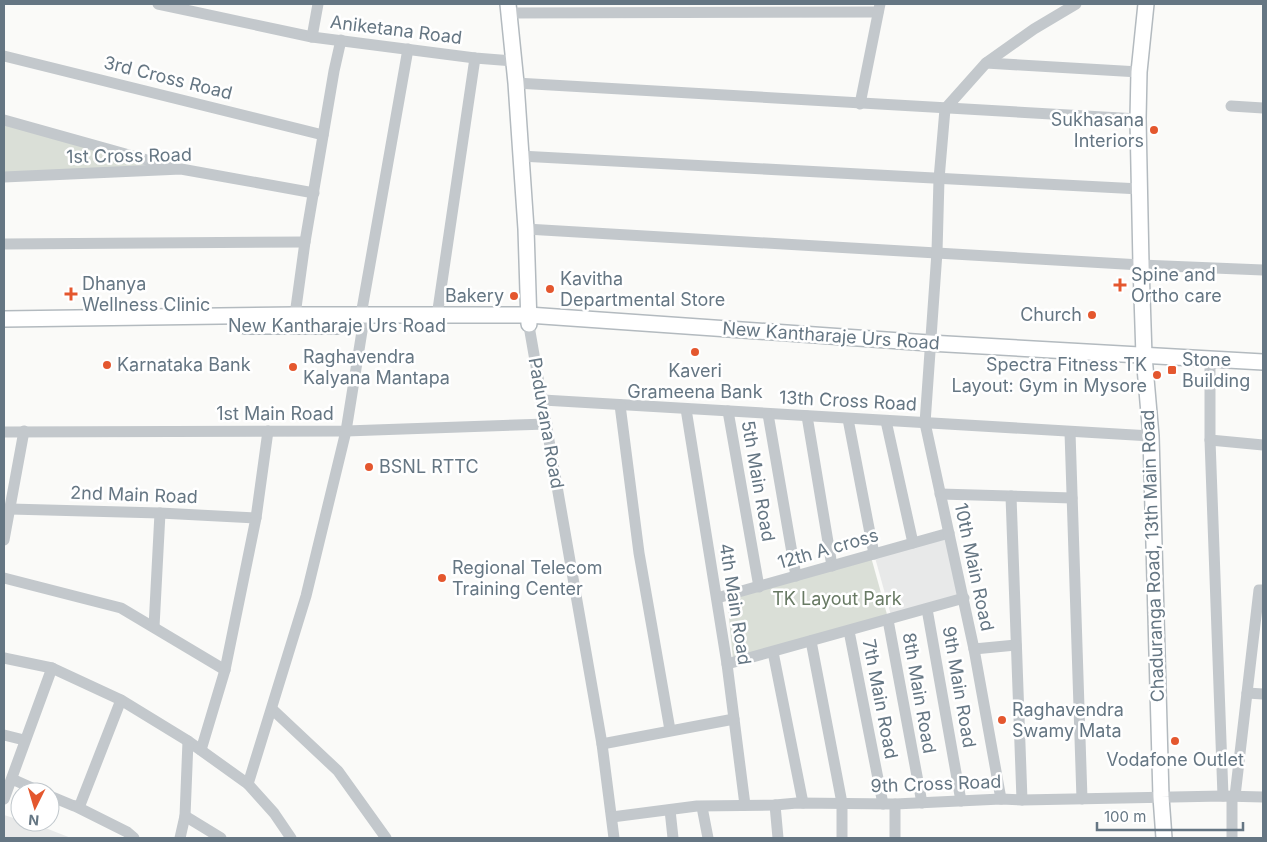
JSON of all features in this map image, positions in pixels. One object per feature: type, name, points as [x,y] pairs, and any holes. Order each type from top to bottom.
[{"type":"main road","name":"Chaduranga Road, 13th Main Road","points":[[1146,4],[1138,119],[1141,265],[1144,356],[1151,436],[1161,797],[1164,838]]},
{"type":"main road","name":"Paduvana Road","points":[[508,8],[516,83],[526,229],[528,320]]},
{"type":"main road","name":"New Kantharaje Urs Road","points":[[4,319],[295,315],[362,320],[436,316],[528,320]]},
{"type":"main road","name":"New Kantharaje Urs Road","points":[[4,329],[362,320],[528,320],[549,318],[930,343],[1263,362]]},
{"type":"street","name":"Aniketana Road","points":[[158,4],[312,37],[475,58],[513,61]]},
{"type":"street","points":[[312,37],[318,4]]},
{"type":"street","points":[[945,109],[986,63],[1034,29],[1076,4]]},
{"type":"street","points":[[508,8],[879,8],[860,104]]},
{"type":"street","points":[[295,315],[305,242],[341,40]]},
{"type":"street","points":[[248,784],[306,596],[346,431],[362,320],[408,49]]},
{"type":"street","name":"3rd Cross Road","points":[[4,56],[323,135]]},
{"type":"street","points":[[436,316],[475,58]]},
{"type":"street","points":[[986,63],[1140,72]]},
{"type":"street","points":[[516,83],[1138,119]]},
{"type":"street","points":[[1231,106],[1263,108]]},
{"type":"street","name":"10th Main Road","points":[[945,109],[939,178],[937,252],[925,423],[964,598],[1001,799]]},
{"type":"street","points":[[4,120],[181,169]]},
{"type":"street","points":[[520,156],[1140,189]]},
{"type":"street","name":"1st Cross Road","points":[[4,177],[181,169],[314,193]]},
{"type":"street","points":[[526,229],[1141,265],[1263,270]]},
{"type":"street","points":[[4,244],[305,242]]},
{"type":"street","name":"Paduvana Road","points":[[528,320],[602,744],[614,838]]},
{"type":"street","points":[[1210,360],[1210,440],[1232,838]]},
{"type":"street","name":"13th Cross Road","points":[[543,400],[1151,436]]},
{"type":"street","points":[[620,405],[639,553],[670,730]]},
{"type":"street","name":"4th Main Road","points":[[686,409],[727,664],[745,804]]},
{"type":"street","name":"5th Main Road","points":[[728,411],[759,587]]},
{"type":"street","points":[[768,414],[796,576]]},
{"type":"street","points":[[807,416],[832,566]]},
{"type":"street","points":[[848,418],[874,554]]},
{"type":"street","points":[[886,421],[913,543]]},
{"type":"street","name":"1st Main Road","points":[[4,432],[346,431],[547,424]]},
{"type":"street","points":[[201,750],[225,670],[256,518],[268,431]]},
{"type":"street","points":[[4,540],[24,432]]},
{"type":"street","points":[[1070,432],[1082,799]]},
{"type":"street","points":[[1210,440],[1263,445]]},
{"type":"street","points":[[940,494],[1072,498]]},
{"type":"street","points":[[1011,496],[1022,800]]},
{"type":"street","name":"2nd Main Road","points":[[10,509],[256,518]]},
{"type":"street","points":[[154,627],[160,513]]},
{"type":"street","name":"12th A cross","points":[[717,598],[949,533]]},
{"type":"street","points":[[4,578],[122,608],[225,670]]},
{"type":"street","points":[[1230,796],[1247,693],[1259,590],[1263,590]]},
{"type":"street","points":[[727,664],[964,598]]},
{"type":"street","name":"9th Main Road","points":[[927,609],[961,801]]},
{"type":"street","name":"8th Main Road","points":[[888,620],[922,803]]},
{"type":"street","name":"7th Main Road","points":[[849,631],[889,804],[895,838]]},
{"type":"street","points":[[811,641],[842,803],[842,838]]},
{"type":"street","points":[[974,648],[1016,645]]},
{"type":"street","points":[[773,652],[803,803]]},
{"type":"street","points":[[4,658],[52,668],[121,700],[188,741],[248,784],[274,813],[291,838]]},
{"type":"street","points":[[4,800],[24,740],[52,668]]},
{"type":"street","points":[[1247,693],[1263,694]]},
{"type":"street","points":[[77,807],[80,805],[121,700]]},
{"type":"street","points":[[272,709],[338,771],[386,838]]},
{"type":"street","points":[[602,744],[734,719]]},
{"type":"street","points":[[4,735],[24,740]]},
{"type":"street","points":[[180,838],[185,816],[188,741]]},
{"type":"street","points":[[12,779],[19,782]]},
{"type":"street","name":"9th Cross Road","points":[[612,817],[696,806],[745,804],[889,804],[1001,799],[1263,797]]},
{"type":"street","points":[[60,800],[121,829],[134,838]]},
{"type":"street","points":[[776,805],[778,838]]},
{"type":"street","points":[[702,807],[708,838]]},
{"type":"street","points":[[670,810],[673,838]]},
{"type":"street","points":[[185,816],[221,838]]},
{"type":"shaded area","points":[[949,533],[964,598],[892,619],[874,554]]},
{"type":"shaded area","points":[[4,815],[10,817],[10,832],[56,832],[71,838],[4,838]]},
{"type":"green space","points":[[4,123],[154,165],[4,173]]},
{"type":"green space","name":"TK Layout Park","points":[[871,557],[888,618],[733,660],[727,597]]},
{"type":"place","name":"Sukhasana Interiors","points":[[1154,130]]},
{"type":"place","name":"Spine and Ortho care","points":[[1120,285]]},
{"type":"place","name":"Kavitha Departmental Store","points":[[550,289]]},
{"type":"place","name":"Dhanya Wellness Clinic","points":[[71,294]]},
{"type":"place","name":"Bakery","points":[[514,296]]},
{"type":"place","name":"Church","points":[[1092,315]]},
{"type":"place","name":"Kaveri Grameena Bank","points":[[695,352]]},
{"type":"place","name":"Karnataka Bank","points":[[107,365]]},
{"type":"place","name":"Raghavendra Kalyana Mantapa","points":[[293,367]]},
{"type":"place","name":"Stone Building","points":[[1172,370]]},
{"type":"place","name":"Spectra Fitness TK Layout: Gym in Mysore","points":[[1157,375]]},
{"type":"place","name":"BSNL RTTC","points":[[369,467]]},
{"type":"place","name":"Regional Telecom Training Center","points":[[442,578]]},
{"type":"place","name":"Raghavendra Swamy Mata","points":[[1002,720]]},
{"type":"place","name":"Vodafone Outlet","points":[[1175,741]]}]
